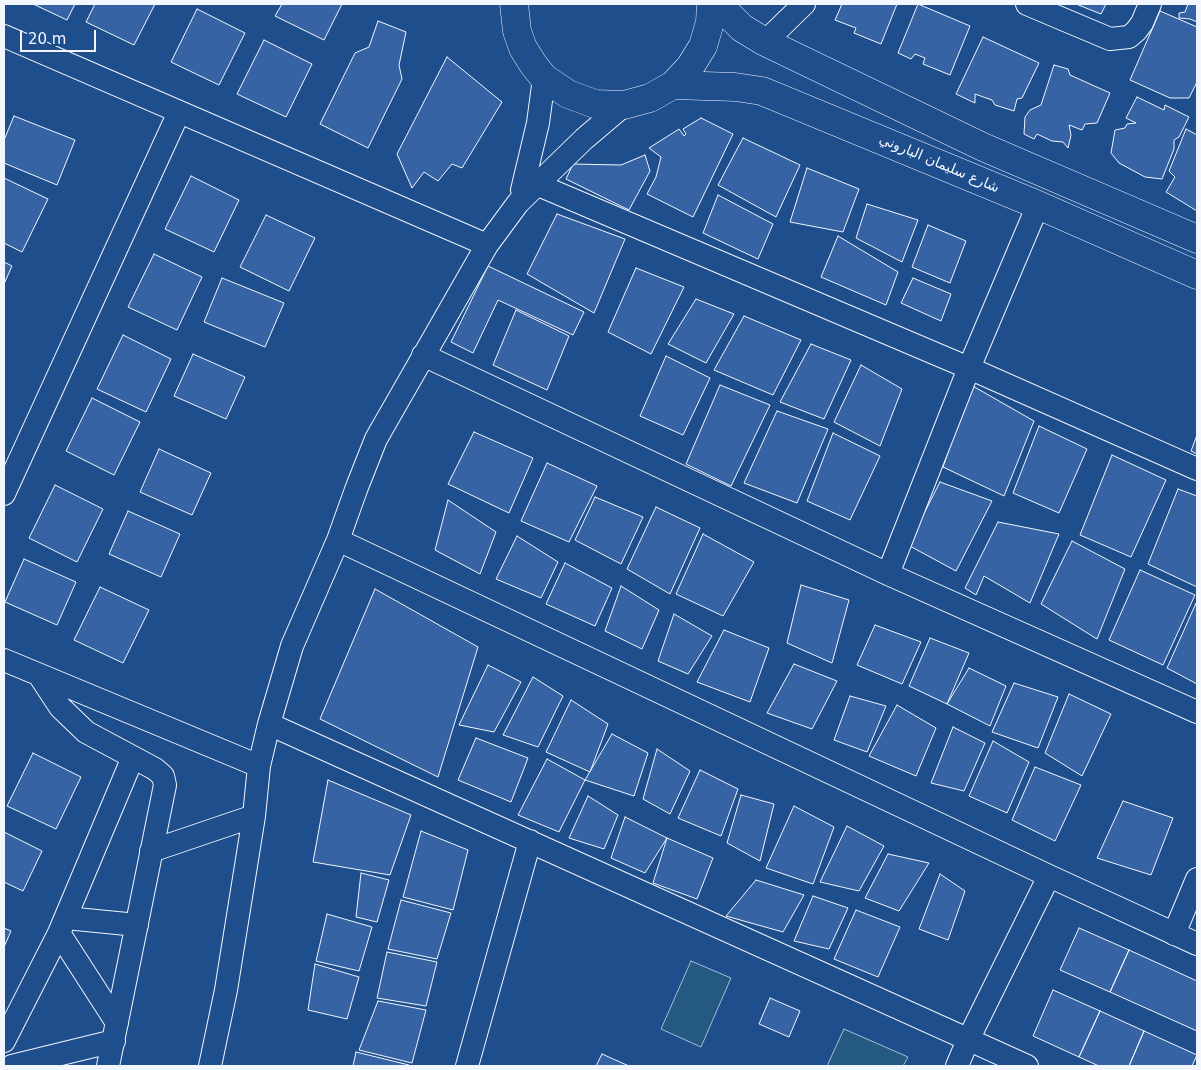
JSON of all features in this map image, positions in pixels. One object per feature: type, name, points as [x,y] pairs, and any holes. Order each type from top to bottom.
[{"type":"street","points":[[514,4],[517,31],[523,48],[532,64],[544,78],[568,94],[595,104],[624,104],[650,98],[673,85],[690,68],[703,46],[710,22],[711,4]]},
{"type":"street","points":[[718,4],[742,28],[766,42],[982,147],[1197,239]]},
{"type":"street","points":[[766,42],[804,4]]},
{"type":"street","points":[[1027,4],[1110,39],[1129,37],[1136,31],[1142,23],[1150,4]]},
{"type":"street","points":[[4,36],[487,245]]},
{"type":"street","points":[[531,180],[544,78]]},
{"type":"street","name":"شارع سليمان الباروني","points":[[673,85],[735,87],[762,91],[1038,205],[1197,275]]},
{"type":"street","points":[[210,1066],[226,990],[254,816],[259,766],[269,724],[292,646],[338,540],[376,439],[487,245],[518,203],[531,180],[624,104]]},
{"type":"street","points":[[4,494],[179,112]]},
{"type":"street","points":[[531,180],[969,368],[1197,469]]},
{"type":"street","points":[[888,574],[969,368],[1038,205]]},
{"type":"street","points":[[423,355],[888,574],[1197,712]]},
{"type":"street","points":[[338,540],[1197,944]]},
{"type":"street","points":[[4,660],[259,766]]},
{"type":"street","points":[[38,675],[60,707],[86,732],[155,769],[163,776],[165,785],[108,1066]]},
{"type":"street","points":[[269,724],[1027,1066]]},
{"type":"street","points":[[4,1041],[63,926],[133,757]]},
{"type":"street","points":[[151,851],[254,816]]},
{"type":"street","points":[[466,1066],[530,841]]},
{"type":"street","points":[[958,1066],[968,1040],[1049,876]]},
{"type":"street","points":[[1174,934],[1197,879]]},
{"type":"street","points":[[63,926],[137,924]]},
{"type":"street","points":[[63,926],[116,1032]]},
{"type":"street","points":[[12,1066],[116,1032]]},
{"type":"shaded area","points":[[691,961],[731,978],[701,1047],[661,1029]]},
{"type":"shaded area","points":[[844,1029],[908,1057],[903,1066],[827,1066]]},
{"type":"building","points":[[33,4],[75,4],[67,20]]},
{"type":"building","points":[[95,4],[155,4],[134,45],[86,22]]},
{"type":"building","points":[[282,4],[342,4],[324,40],[275,16]]},
{"type":"building","points":[[842,4],[897,4],[881,44],[854,33],[856,28],[835,20]]},
{"type":"building","points":[[918,4],[970,26],[950,75],[923,64],[925,58],[915,54],[911,59],[898,53]]},
{"type":"building","points":[[1076,4],[1106,4],[1101,14]]},
{"type":"building","points":[[1188,4],[1197,4],[1197,22],[1179,18],[1179,13],[1185,12]]},
{"type":"building","points":[[197,9],[245,33],[219,85],[171,62]]},
{"type":"building","points":[[1160,11],[1197,27],[1197,82],[1189,98],[1170,98],[1130,80]]},
{"type":"building","points":[[378,21],[406,32],[399,65],[402,79],[368,148],[320,124],[355,53],[369,47]]},
{"type":"building","points":[[983,37],[1039,63],[1022,98],[1017,99],[1014,111],[995,105],[992,100],[975,94],[975,103],[956,94]]},
{"type":"building","points":[[264,40],[312,64],[286,117],[237,94]]},
{"type":"building","points":[[447,57],[502,102],[462,168],[452,164],[438,181],[424,172],[412,188],[397,154]]},
{"type":"building","points":[[1054,65],[1068,69],[1070,75],[1110,93],[1097,123],[1085,124],[1082,130],[1069,125],[1071,135],[1068,148],[1063,142],[1052,141],[1037,134],[1034,139],[1024,134],[1025,117],[1030,110],[1041,105]]},
{"type":"building","points":[[1137,97],[1164,110],[1165,105],[1189,117],[1179,137],[1174,140],[1174,149],[1162,179],[1145,177],[1119,163],[1111,153],[1115,130],[1125,128],[1127,124],[1136,123],[1126,118]]},
{"type":"building","points":[[14,116],[75,140],[57,185],[4,163],[4,140]]},
{"type":"building","points":[[701,118],[733,134],[693,217],[647,194],[656,177],[661,157],[649,148],[679,129],[684,136],[686,134],[683,129]]},
{"type":"building","points":[[1186,129],[1197,135],[1197,211],[1166,192],[1175,177],[1169,171]]},
{"type":"building","points":[[743,138],[800,165],[776,217],[718,185]]},
{"type":"building","points":[[645,155],[650,171],[629,210],[566,179],[573,164],[621,165]]},
{"type":"building","points":[[807,168],[859,189],[843,232],[790,222]]},
{"type":"building","points":[[191,176],[239,200],[214,252],[165,229]]},
{"type":"building","points":[[4,178],[48,199],[22,252],[4,243]]},
{"type":"building","points":[[718,195],[773,224],[758,259],[703,233]]},
{"type":"building","points":[[867,204],[918,220],[902,262],[856,238]]},
{"type":"building","points":[[557,214],[625,239],[594,313],[527,274]]},
{"type":"building","points":[[266,215],[315,238],[289,291],[240,267]]},
{"type":"building","points":[[928,225],[966,241],[950,283],[912,267]]},
{"type":"building","points":[[838,236],[898,272],[886,305],[821,277]]},
{"type":"building","points":[[154,254],[202,277],[177,330],[128,307]]},
{"type":"building","points":[[4,262],[12,266],[4,284]]},
{"type":"building","points":[[488,266],[584,312],[573,335],[498,300],[473,353],[451,342]]},
{"type":"building","points":[[636,268],[684,287],[651,354],[608,332]]},
{"type":"building","points":[[222,278],[284,303],[265,347],[204,322]]},
{"type":"building","points":[[913,278],[951,294],[941,321],[901,303]]},
{"type":"building","points":[[696,299],[734,314],[706,363],[668,344]]},
{"type":"building","points":[[516,310],[569,336],[547,390],[493,365]]},
{"type":"building","points":[[744,316],[801,340],[773,395],[714,370]]},
{"type":"building","points":[[123,335],[171,359],[146,412],[97,389]]},
{"type":"building","points":[[811,344],[851,360],[824,419],[780,402]]},
{"type":"building","points":[[193,354],[245,377],[226,419],[174,396]]},
{"type":"building","points":[[666,356],[710,378],[683,435],[640,416]]},
{"type":"building","points":[[861,365],[902,389],[880,446],[834,422]]},
{"type":"building","points":[[720,385],[770,405],[731,486],[686,464]]},
{"type":"building","points":[[971,385],[1034,421],[1004,496],[943,467]]},
{"type":"building","points":[[92,398],[140,422],[114,475],[66,451]]},
{"type":"building","points":[[777,411],[828,429],[797,503],[744,483]]},
{"type":"building","points":[[1039,426],[1087,449],[1059,513],[1013,493]]},
{"type":"building","points":[[474,432],[533,458],[509,513],[448,484]]},
{"type":"building","points":[[833,433],[880,456],[850,520],[807,501]]},
{"type":"building","points":[[1197,435],[1197,454],[1191,451]]},
{"type":"building","points":[[159,449],[211,473],[192,515],[140,492]]},
{"type":"building","points":[[1112,455],[1166,480],[1131,557],[1080,535]]},
{"type":"building","points":[[547,463],[597,486],[569,542],[521,521]]},
{"type":"building","points":[[940,482],[992,501],[956,571],[908,545]]},
{"type":"building","points":[[55,485],[103,509],[77,562],[29,538]]},
{"type":"building","points":[[1178,489],[1197,496],[1197,587],[1148,564]]},
{"type":"building","points":[[595,497],[643,517],[621,564],[575,540]]},
{"type":"building","points":[[448,500],[496,532],[480,574],[435,550]]},
{"type":"building","points":[[656,507],[700,528],[670,594],[627,569]]},
{"type":"building","points":[[128,511],[180,534],[161,577],[109,554]]},
{"type":"building","points":[[998,522],[1059,534],[1030,603],[984,576],[976,595],[965,588]]},
{"type":"building","points":[[703,534],[754,562],[723,616],[676,594]]},
{"type":"building","points":[[517,536],[558,562],[541,598],[496,579]]},
{"type":"building","points":[[1072,541],[1125,569],[1097,639],[1041,604]]},
{"type":"building","points":[[24,559],[76,582],[57,625],[5,602]]},
{"type":"building","points":[[565,563],[612,588],[595,626],[546,604]]},
{"type":"building","points":[[1140,570],[1195,595],[1163,665],[1109,640]]},
{"type":"building","points":[[801,585],[849,600],[832,663],[787,643]]},
{"type":"building","points":[[621,586],[659,610],[642,649],[605,631]]},
{"type":"building","points":[[100,587],[149,610],[123,663],[74,640]]},
{"type":"building","points":[[375,589],[478,647],[438,777],[320,719]]},
{"type":"building","points":[[1197,601],[1197,684],[1167,668]]},
{"type":"building","points":[[674,614],[712,636],[688,674],[658,661]]},
{"type":"building","points":[[875,625],[921,642],[902,684],[857,665]]},
{"type":"building","points":[[724,630],[769,648],[750,702],[697,682]]},
{"type":"building","points":[[930,638],[969,653],[947,704],[909,686]]},
{"type":"building","points":[[794,664],[837,681],[812,729],[767,713]]},
{"type":"building","points":[[488,665],[521,682],[494,732],[459,725]]},
{"type":"building","points":[[969,668],[1006,686],[990,726],[947,704]]},
{"type":"building","points":[[533,677],[563,696],[538,747],[503,735]]},
{"type":"building","points":[[1014,683],[1058,697],[1038,748],[992,732]]},
{"type":"building","points":[[1069,694],[1111,714],[1082,776],[1045,753]]},
{"type":"building","points":[[850,696],[886,706],[867,752],[834,740]]},
{"type":"building","points":[[571,700],[608,724],[590,772],[546,752]]},
{"type":"building","points":[[897,705],[936,728],[916,776],[869,756]]},
{"type":"building","points":[[953,727],[985,743],[964,791],[931,783]]},
{"type":"building","points":[[612,734],[648,753],[634,796],[585,780]]},
{"type":"building","points":[[476,738],[528,758],[511,802],[458,780]]},
{"type":"building","points":[[993,741],[1029,762],[1007,813],[969,796]]},
{"type":"building","points":[[657,749],[690,771],[670,814],[643,799]]},
{"type":"building","points":[[33,753],[81,777],[56,829],[7,806]]},
{"type":"building","points":[[547,759],[585,780],[559,832],[518,815]]},
{"type":"building","points":[[1035,767],[1081,785],[1055,841],[1012,820]]},
{"type":"building","points":[[700,770],[738,789],[721,836],[678,818]]},
{"type":"building","points":[[328,780],[411,815],[390,875],[313,862]]},
{"type":"building","points":[[741,795],[774,804],[760,861],[727,843]]},
{"type":"building","points":[[588,796],[618,815],[604,849],[569,838]]},
{"type":"building","points":[[1123,801],[1173,818],[1151,875],[1097,858]]},
{"type":"building","points":[[794,806],[834,827],[813,884],[766,868]]},
{"type":"building","points":[[625,817],[667,838],[645,873],[611,858]]},
{"type":"building","points":[[847,826],[884,846],[859,891],[820,882]]},
{"type":"building","points":[[421,831],[468,850],[453,910],[403,897]]},
{"type":"building","points":[[4,832],[42,851],[23,891],[4,882]]},
{"type":"building","points":[[667,838],[713,858],[697,899],[653,883]]},
{"type":"building","points":[[888,854],[929,863],[899,911],[865,898]]},
{"type":"building","points":[[361,873],[389,880],[377,922],[356,917]]},
{"type":"building","points":[[940,874],[965,891],[948,940],[919,929]]},
{"type":"building","points":[[756,880],[804,895],[783,932],[726,916]]},
{"type":"building","points":[[813,896],[848,908],[829,949],[794,941]]},
{"type":"building","points":[[401,900],[451,913],[437,959],[388,949]]},
{"type":"building","points":[[856,910],[900,927],[878,977],[834,959]]},
{"type":"building","points":[[327,914],[372,927],[359,971],[316,961]]},
{"type":"building","points":[[4,928],[11,931],[4,947]]},
{"type":"building","points":[[1079,928],[1129,950],[1110,992],[1060,970]]},
{"type":"building","points":[[1129,950],[1197,981],[1197,1031],[1110,992]]},
{"type":"building","points":[[387,952],[437,962],[426,1006],[377,998]]},
{"type":"building","points":[[315,964],[359,977],[347,1019],[308,1010]]},
{"type":"building","points":[[1053,990],[1100,1011],[1079,1057],[1033,1036]]},
{"type":"building","points":[[770,998],[800,1011],[789,1037],[759,1024]]},
{"type":"building","points":[[378,1001],[426,1010],[412,1063],[359,1050]]},
{"type":"building","points":[[1100,1011],[1144,1031],[1129,1066],[1099,1066],[1079,1057]]},
{"type":"building","points":[[1144,1031],[1197,1055],[1192,1066],[1129,1066]]},
{"type":"building","points":[[356,1052],[409,1065],[353,1066]]},
{"type":"building","points":[[602,1054],[629,1066],[596,1066]]}]
